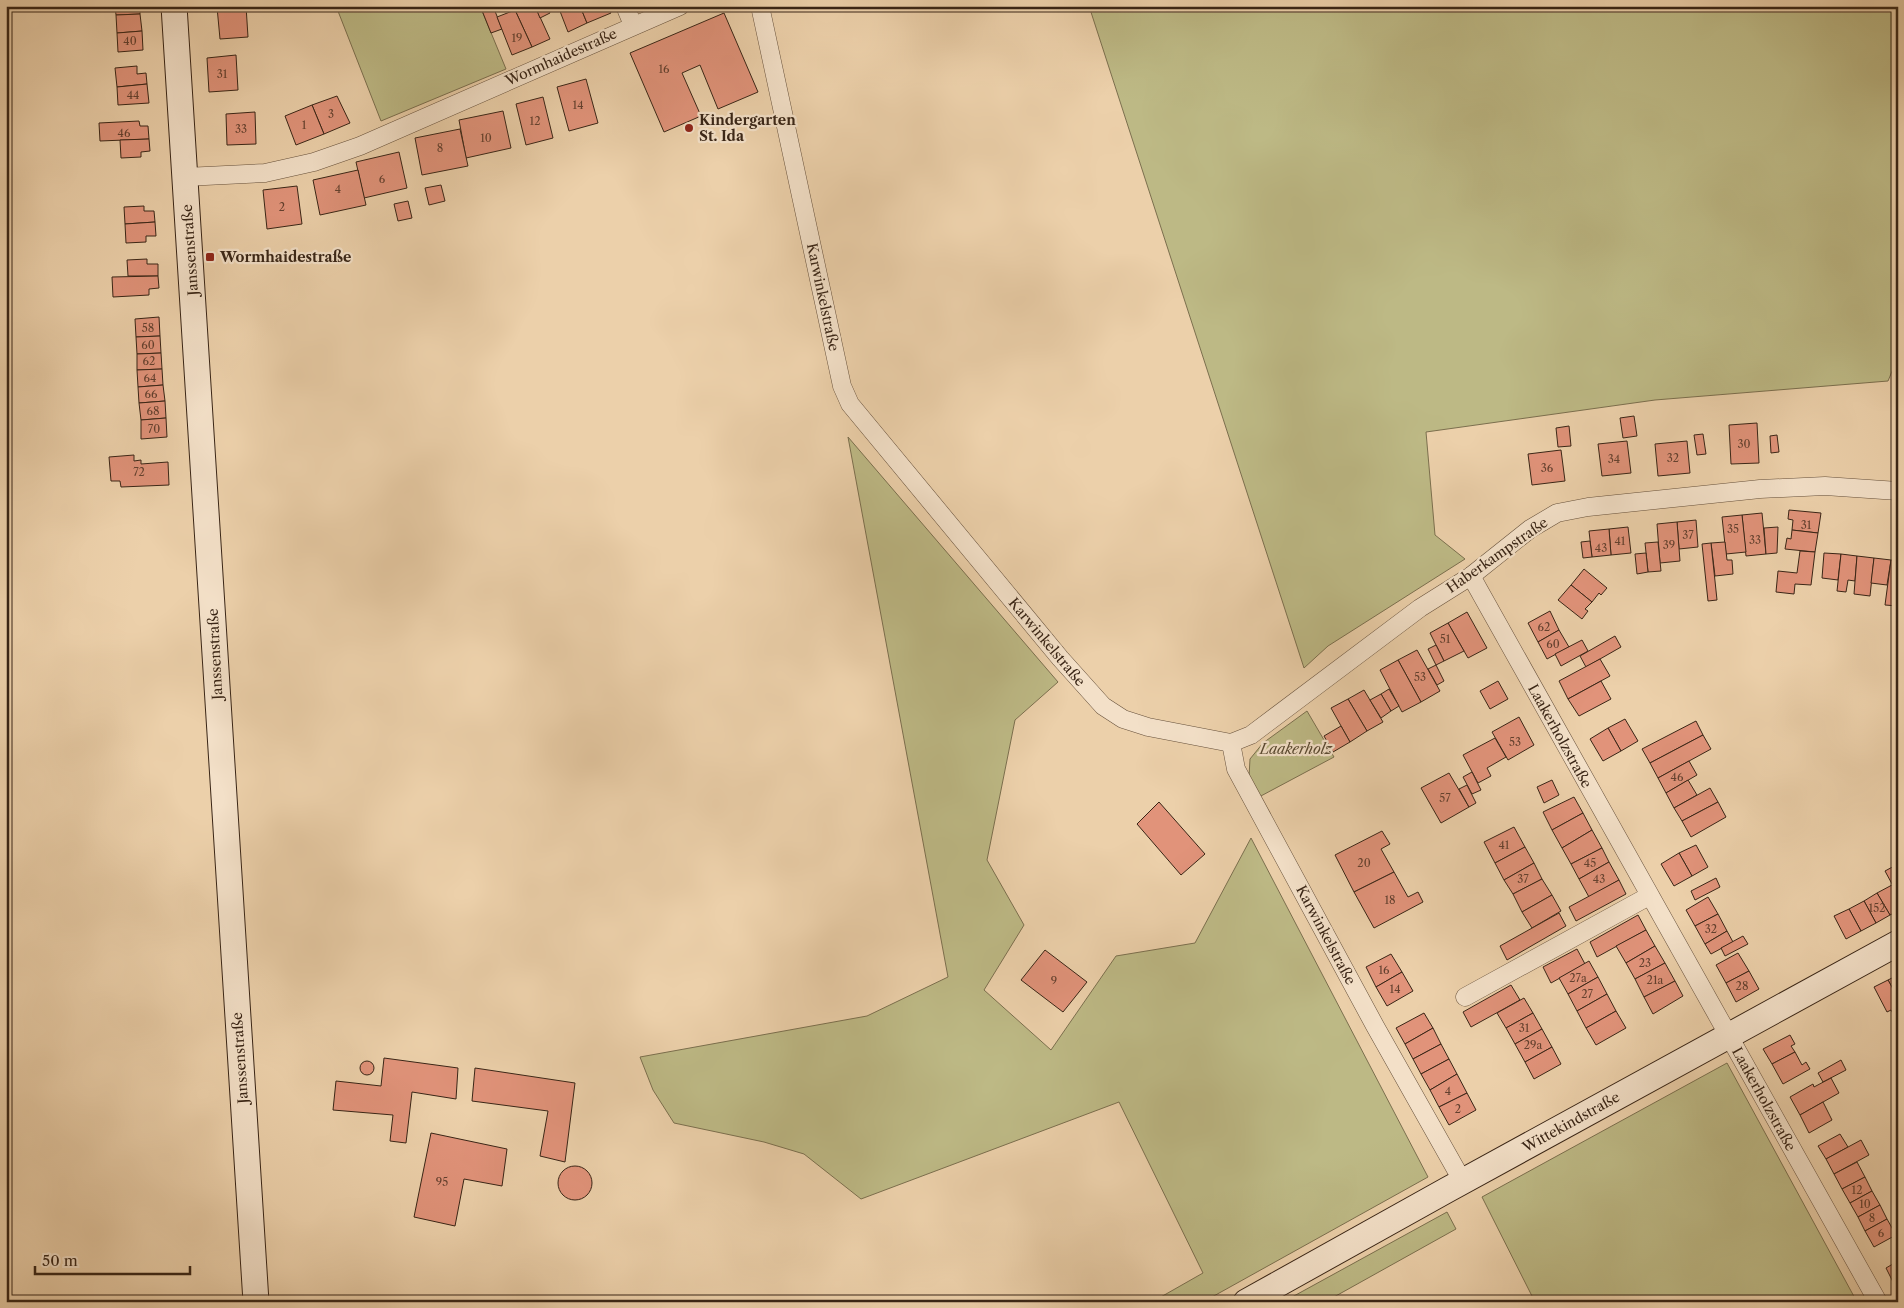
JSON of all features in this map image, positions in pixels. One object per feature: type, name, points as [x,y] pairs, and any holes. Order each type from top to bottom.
[{"type":"main road","name":"Janssenstraße","points":[[174,6],[256,1302]]},
{"type":"main road","name":"Wittekindstraße","points":[[1246,1302],[1898,943]]},
{"type":"street","points":[[625,6],[633,26]]},
{"type":"street","name":"Wormhaidestraße","points":[[185,177],[265,173],[314,162],[360,146],[680,6]]},
{"type":"street","name":"Karwinkelstraße","points":[[760,6],[842,386],[850,404],[1102,706],[1123,718],[1148,727],[1231,743],[1236,769],[1375,1026],[1463,1182]]},
{"type":"street","name":"Haberkampstraße","points":[[1231,743],[1251,735],[1420,608],[1471,576],[1530,529],[1557,513],[1760,488],[1825,486],[1898,491]]},
{"type":"street","name":"Laakerholzstraße","points":[[1471,576],[1878,1302]]},
{"type":"street","points":[[1465,997],[1649,896]]},
{"type":"green space","points":[[336,6],[480,6],[506,69],[381,121]]},
{"type":"green space","points":[[1089,6],[1898,6],[1898,357],[1888,381],[1655,400],[1426,432],[1435,535],[1465,559],[1328,646],[1304,668]]},
{"type":"green space","points":[[848,437],[1058,682],[1015,720],[987,860],[1024,925],[984,990],[1051,1050],[1116,956],[1195,943],[1251,838],[1428,1177],[1203,1302],[1152,1302],[1203,1273],[1119,1102],[861,1199],[804,1154],[764,1142],[674,1123],[653,1090],[640,1057],[867,1016],[948,977]]},
{"type":"green space","name":"Laakerholz","points":[[1307,711],[1334,757],[1259,797],[1249,777],[1250,759],[1263,743]]},
{"type":"green space","points":[[1727,1063],[1857,1302],[1535,1302],[1482,1197]]},
{"type":"green space","points":[[1447,1212],[1456,1229],[1325,1302],[1283,1302]]},
{"type":"building","points":[[115,6],[140,6],[140,14],[116,15]]},
{"type":"building","points":[[246,6],[248,37],[220,39],[217,7]]},
{"type":"building","points":[[493,6],[502,29],[491,33],[481,8]]},
{"type":"building","points":[[523,6],[535,6],[550,39],[532,47],[515,10]]},
{"type":"building","points":[[535,6],[547,6],[550,13],[540,18]]},
{"type":"building","points":[[558,6],[580,6],[587,23],[568,32]]},
{"type":"building","points":[[580,6],[607,6],[611,13],[587,23]]},
{"type":"building","points":[[515,10],[532,47],[512,55],[497,17]]},
{"type":"building","points":[[724,13],[758,92],[718,109],[700,65],[682,73],[701,116],[664,132],[630,53]]},
{"type":"building","points":[[140,14],[142,31],[117,33],[116,15]]},
{"type":"building","points":[[142,31],[143,50],[118,52],[117,33]]},
{"type":"building","points":[[236,55],[238,90],[209,92],[207,58]]},
{"type":"building","points":[[137,66],[137,74],[146,73],[147,84],[117,87],[115,68]]},
{"type":"building","points":[[586,79],[598,123],[569,131],[557,87]]},
{"type":"building","points":[[147,84],[149,103],[118,105],[117,87]]},
{"type":"building","points":[[337,96],[350,123],[324,134],[312,105]]},
{"type":"building","points":[[543,97],[553,138],[526,145],[516,104]]},
{"type":"building","points":[[312,105],[324,134],[296,145],[285,116]]},
{"type":"building","points":[[503,111],[511,148],[466,158],[459,120]]},
{"type":"building","points":[[255,112],[256,144],[227,145],[226,114]]},
{"type":"building","points":[[139,121],[140,126],[148,126],[149,139],[100,141],[99,123]]},
{"type":"building","points":[[460,129],[468,166],[422,175],[415,138]]},
{"type":"building","points":[[149,139],[150,151],[141,152],[141,157],[121,158],[120,140]]},
{"type":"building","points":[[399,152],[407,188],[364,198],[356,162]]},
{"type":"building","points":[[358,170],[366,205],[320,215],[313,180]]},
{"type":"building","points":[[441,185],[445,201],[429,205],[425,188]]},
{"type":"building","points":[[297,186],[302,224],[267,229],[263,190]]},
{"type":"building","points":[[408,201],[412,218],[398,221],[394,204]]},
{"type":"building","points":[[144,206],[144,211],[154,211],[155,222],[125,224],[124,207]]},
{"type":"building","points":[[155,222],[156,236],[146,236],[146,242],[126,243],[125,224]]},
{"type":"building","points":[[147,259],[147,264],[158,264],[158,276],[128,276],[127,260]]},
{"type":"building","points":[[158,276],[159,288],[149,289],[149,295],[113,297],[112,277]]},
{"type":"building","points":[[159,317],[160,336],[136,337],[135,319]]},
{"type":"building","points":[[160,336],[161,353],[137,354],[136,337]]},
{"type":"building","points":[[161,353],[162,369],[137,370],[137,354]]},
{"type":"building","points":[[162,369],[163,385],[138,387],[137,370]]},
{"type":"building","points":[[163,385],[165,401],[139,403],[138,387]]},
{"type":"building","points":[[165,401],[166,418],[141,420],[139,403]]},
{"type":"building","points":[[1634,416],[1637,436],[1623,438],[1620,418]]},
{"type":"building","points":[[166,418],[167,437],[141,439],[141,420]]},
{"type":"building","points":[[1757,423],[1759,463],[1731,464],[1729,425]]},
{"type":"building","points":[[1569,426],[1571,446],[1558,447],[1556,428]]},
{"type":"building","points":[[1703,434],[1706,454],[1697,455],[1694,435]]},
{"type":"building","points":[[1777,435],[1779,452],[1771,453],[1770,436]]},
{"type":"building","points":[[1627,441],[1631,473],[1602,476],[1598,444]]},
{"type":"building","points":[[1687,441],[1690,473],[1658,476],[1655,444]]},
{"type":"building","points":[[1561,450],[1565,481],[1532,485],[1528,454]]},
{"type":"building","points":[[134,455],[134,461],[141,460],[141,464],[168,462],[169,485],[121,487],[120,481],[111,481],[109,457]]},
{"type":"building","points":[[1789,510],[1821,513],[1818,533],[1792,530],[1793,520],[1788,519]]},
{"type":"building","points":[[1762,513],[1766,554],[1746,556],[1742,515]]},
{"type":"building","points":[[1742,515],[1746,552],[1726,554],[1722,517]]},
{"type":"building","points":[[1696,520],[1698,547],[1679,549],[1677,522]]},
{"type":"building","points":[[1677,522],[1680,561],[1660,563],[1657,524]]},
{"type":"building","points":[[1628,527],[1631,553],[1611,555],[1609,529]]},
{"type":"building","points":[[1778,527],[1777,553],[1766,554],[1764,528]]},
{"type":"building","points":[[1609,529],[1611,555],[1592,557],[1589,531]]},
{"type":"building","points":[[1792,530],[1818,533],[1815,552],[1785,549],[1787,538],[1791,539]]},
{"type":"building","points":[[1590,541],[1592,557],[1583,558],[1581,542]]},
{"type":"building","points":[[1658,542],[1661,571],[1648,572],[1645,543]]},
{"type":"building","points":[[1725,542],[1727,560],[1732,560],[1733,574],[1715,576],[1711,543]]},
{"type":"building","points":[[1711,543],[1717,600],[1708,601],[1702,544]]},
{"type":"building","points":[[1800,551],[1815,552],[1811,585],[1795,584],[1794,594],[1776,592],[1778,571],[1797,573]]},
{"type":"building","points":[[1646,553],[1648,572],[1637,574],[1635,554]]},
{"type":"building","points":[[1824,553],[1841,554],[1838,580],[1822,578]]},
{"type":"building","points":[[1841,554],[1857,556],[1855,581],[1848,580],[1846,592],[1837,591]]},
{"type":"building","points":[[1857,556],[1874,558],[1870,596],[1854,594]]},
{"type":"building","points":[[1874,558],[1891,560],[1887,585],[1871,583]]},
{"type":"building","points":[[1891,560],[1898,561],[1898,606],[1885,605]]},
{"type":"building","points":[[1584,569],[1607,588],[1601,595],[1599,593],[1592,602],[1571,585]]},
{"type":"building","points":[[1571,585],[1592,602],[1585,609],[1588,611],[1582,619],[1558,600]]},
{"type":"building","points":[[1550,611],[1559,630],[1538,642],[1528,623]]},
{"type":"building","points":[[1467,612],[1487,648],[1468,658],[1448,623]]},
{"type":"building","points":[[1448,623],[1464,651],[1444,661],[1430,633]]},
{"type":"building","points":[[1559,630],[1569,647],[1547,659],[1538,642]]},
{"type":"building","points":[[1615,636],[1621,647],[1586,667],[1580,656]]},
{"type":"building","points":[[1582,640],[1588,651],[1561,666],[1555,654]]},
{"type":"building","points":[[1436,645],[1444,661],[1436,665],[1428,649]]},
{"type":"building","points":[[1417,650],[1440,691],[1421,702],[1398,660]]},
{"type":"building","points":[[1600,659],[1610,676],[1568,699],[1559,681]]},
{"type":"building","points":[[1398,660],[1421,702],[1402,712],[1380,670]]},
{"type":"building","points":[[1436,665],[1444,681],[1437,685],[1428,669]]},
{"type":"building","points":[[1498,681],[1508,699],[1490,709],[1480,691]]},
{"type":"building","points":[[1601,681],[1611,699],[1579,716],[1568,699]]},
{"type":"building","points":[[1389,689],[1399,706],[1391,711],[1381,694]]},
{"type":"building","points":[[1364,690],[1383,722],[1367,731],[1348,699]]},
{"type":"building","points":[[1381,694],[1391,711],[1381,718],[1370,700]]},
{"type":"building","points":[[1348,699],[1367,731],[1350,742],[1331,708]]},
{"type":"building","points":[[1519,717],[1534,745],[1508,760],[1492,732]]},
{"type":"building","points":[[1625,719],[1638,741],[1621,751],[1608,728]]},
{"type":"building","points":[[1696,721],[1703,735],[1650,763],[1642,749]]},
{"type":"building","points":[[1341,726],[1350,742],[1333,752],[1324,736]]},
{"type":"building","points":[[1608,728],[1621,751],[1603,761],[1590,739]]},
{"type":"building","points":[[1703,735],[1711,749],[1658,778],[1650,763]]},
{"type":"building","points":[[1495,738],[1506,757],[1487,768],[1491,776],[1478,783],[1463,755]]},
{"type":"building","points":[[1689,761],[1697,775],[1666,793],[1658,778]]},
{"type":"building","points":[[1472,772],[1481,790],[1472,794],[1463,777]]},
{"type":"building","points":[[1449,773],[1469,807],[1441,823],[1421,788]]},
{"type":"building","points":[[1552,780],[1559,795],[1544,803],[1537,787]]},
{"type":"building","points":[[1688,780],[1697,795],[1674,808],[1666,793]]},
{"type":"building","points":[[1467,785],[1476,803],[1469,807],[1459,789]]},
{"type":"building","points":[[1710,788],[1718,802],[1682,821],[1674,808]]},
{"type":"building","points":[[1574,797],[1583,813],[1552,830],[1543,812]]},
{"type":"building","points":[[1159,802],[1205,854],[1181,875],[1137,824]]},
{"type":"building","points":[[1718,802],[1726,817],[1691,837],[1682,821]]},
{"type":"building","points":[[1583,813],[1592,830],[1562,848],[1552,830]]},
{"type":"building","points":[[1514,827],[1525,847],[1495,863],[1484,842]]},
{"type":"building","points":[[1592,830],[1602,848],[1571,864],[1562,848]]},
{"type":"building","points":[[1382,831],[1390,844],[1381,849],[1394,872],[1354,892],[1335,855]]},
{"type":"building","points":[[1696,845],[1708,867],[1692,876],[1679,853]]},
{"type":"building","points":[[1525,847],[1534,863],[1504,880],[1495,863]]},
{"type":"building","points":[[1602,848],[1609,862],[1579,879],[1571,864]]},
{"type":"building","points":[[1679,853],[1692,876],[1674,886],[1661,864]]},
{"type":"building","points":[[1609,862],[1619,880],[1589,897],[1579,879]]},
{"type":"building","points":[[1534,863],[1542,879],[1513,894],[1504,880]]},
{"type":"building","points":[[1898,864],[1898,895],[1885,871]]},
{"type":"building","points":[[1394,872],[1408,897],[1418,892],[1423,902],[1374,928],[1354,892]]},
{"type":"building","points":[[1716,878],[1720,887],[1695,900],[1691,891]]},
{"type":"building","points":[[1542,879],[1552,895],[1522,912],[1513,894]]},
{"type":"building","points":[[1619,880],[1626,894],[1576,921],[1569,907]]},
{"type":"building","points":[[1892,885],[1898,895],[1898,911],[1890,915],[1877,893]]},
{"type":"building","points":[[1877,893],[1890,915],[1876,923],[1864,901]]},
{"type":"building","points":[[1552,895],[1561,911],[1532,928],[1522,912]]},
{"type":"building","points":[[1708,897],[1718,914],[1695,926],[1686,910]]},
{"type":"building","points":[[1864,901],[1876,923],[1861,931],[1849,909]]},
{"type":"building","points":[[1849,909],[1861,931],[1846,939],[1834,916]]},
{"type":"building","points":[[1559,913],[1566,926],[1507,960],[1500,946]]},
{"type":"building","points":[[1718,914],[1727,931],[1705,944],[1695,926]]},
{"type":"building","points":[[1638,915],[1646,930],[1597,957],[1590,942]]},
{"type":"building","points":[[1646,930],[1655,946],[1626,963],[1616,946]]},
{"type":"building","points":[[1727,931],[1733,942],[1711,954],[1705,944]]},
{"type":"building","points":[[1743,936],[1748,944],[1725,956],[1721,948]]},
{"type":"building","points":[[1655,946],[1665,963],[1635,979],[1626,963]]},
{"type":"building","points":[[1577,949],[1585,964],[1551,983],[1543,967]]},
{"type":"building","points":[[1045,950],[1087,982],[1063,1012],[1021,980]]},
{"type":"building","points":[[1738,953],[1749,971],[1726,983],[1716,965]]},
{"type":"building","points":[[1391,954],[1402,972],[1376,987],[1366,967]]},
{"type":"building","points":[[1589,961],[1598,977],[1568,994],[1559,978]]},
{"type":"building","points":[[1665,963],[1675,981],[1644,997],[1635,979]]},
{"type":"building","points":[[1749,971],[1759,989],[1736,1002],[1726,983]]},
{"type":"building","points":[[1402,972],[1413,991],[1387,1006],[1376,987]]},
{"type":"building","points":[[1898,975],[1898,998],[1888,980]]},
{"type":"building","points":[[1598,977],[1607,994],[1577,1011],[1568,994]]},
{"type":"building","points":[[1888,980],[1898,998],[1897,1021],[1891,1010],[1887,1012],[1874,987]]},
{"type":"building","points":[[1675,981],[1683,996],[1653,1014],[1644,997]]},
{"type":"building","points":[[1511,985],[1520,1000],[1471,1027],[1463,1012]]},
{"type":"building","points":[[1607,994],[1616,1011],[1586,1028],[1577,1011]]},
{"type":"building","points":[[1524,998],[1533,1013],[1506,1028],[1497,1013]]},
{"type":"building","points":[[1616,1011],[1626,1028],[1596,1045],[1586,1028]]},
{"type":"building","points":[[1424,1013],[1433,1028],[1405,1044],[1396,1028]]},
{"type":"building","points":[[1533,1013],[1542,1029],[1515,1044],[1506,1028]]},
{"type":"building","points":[[1433,1028],[1441,1044],[1413,1059],[1405,1044]]},
{"type":"building","points":[[1542,1029],[1552,1047],[1525,1062],[1515,1044]]},
{"type":"building","points":[[1790,1035],[1795,1044],[1791,1046],[1795,1052],[1772,1064],[1763,1049]]},
{"type":"building","points":[[1441,1044],[1449,1059],[1421,1074],[1413,1059]]},
{"type":"building","points":[[1552,1047],[1561,1064],[1534,1079],[1525,1062]]},
{"type":"building","points":[[1795,1052],[1802,1065],[1806,1062],[1810,1069],[1783,1084],[1772,1064]]},
{"type":"building","points":[[384,1058],[458,1068],[456,1099],[412,1092],[406,1143],[390,1141],[393,1115],[333,1110],[336,1081],[381,1086]]},
{"type":"building","points":[[1449,1059],[1457,1074],[1430,1090],[1421,1074]]},
{"type":"building","points":[[1841,1060],[1846,1070],[1823,1082],[1818,1073]]},
{"type":"building","points":[[367,1061],[372,1063],[374,1068],[372,1073],[367,1075],[362,1073],[360,1068],[362,1063]]},
{"type":"building","points":[[475,1068],[575,1083],[565,1162],[540,1156],[548,1111],[472,1101]]},
{"type":"building","points":[[1457,1074],[1467,1093],[1439,1107],[1430,1090]]},
{"type":"building","points":[[1831,1078],[1839,1093],[1800,1115],[1790,1097],[1813,1084],[1814,1087]]},
{"type":"building","points":[[1467,1093],[1476,1110],[1449,1125],[1439,1107]]},
{"type":"building","points":[[1823,1102],[1832,1120],[1809,1133],[1800,1115]]},
{"type":"building","points":[[431,1133],[507,1149],[502,1186],[464,1179],[455,1226],[414,1217]]},
{"type":"building","points":[[1840,1134],[1848,1147],[1826,1159],[1818,1146]]},
{"type":"building","points":[[1861,1140],[1869,1155],[1834,1174],[1826,1159]]},
{"type":"building","points":[[1857,1162],[1865,1177],[1842,1189],[1834,1174]]},
{"type":"building","points":[[575,1166],[587,1171],[592,1183],[587,1195],[575,1200],[563,1195],[558,1183],[563,1171]]},
{"type":"building","points":[[1865,1177],[1872,1191],[1850,1203],[1842,1189]]},
{"type":"building","points":[[1872,1191],[1880,1205],[1858,1217],[1850,1203]]},
{"type":"building","points":[[1880,1205],[1887,1219],[1865,1231],[1858,1217]]},
{"type":"building","points":[[1887,1219],[1896,1235],[1874,1247],[1865,1231]]},
{"type":"building","points":[[1898,1261],[1898,1284],[1895,1286],[1886,1268]]},
{"type":"place","name":"Kindergarten St. Ida","points":[[689,128]]},
{"type":"place","name":"Wormhaidestraße","points":[[210,257]]}]
